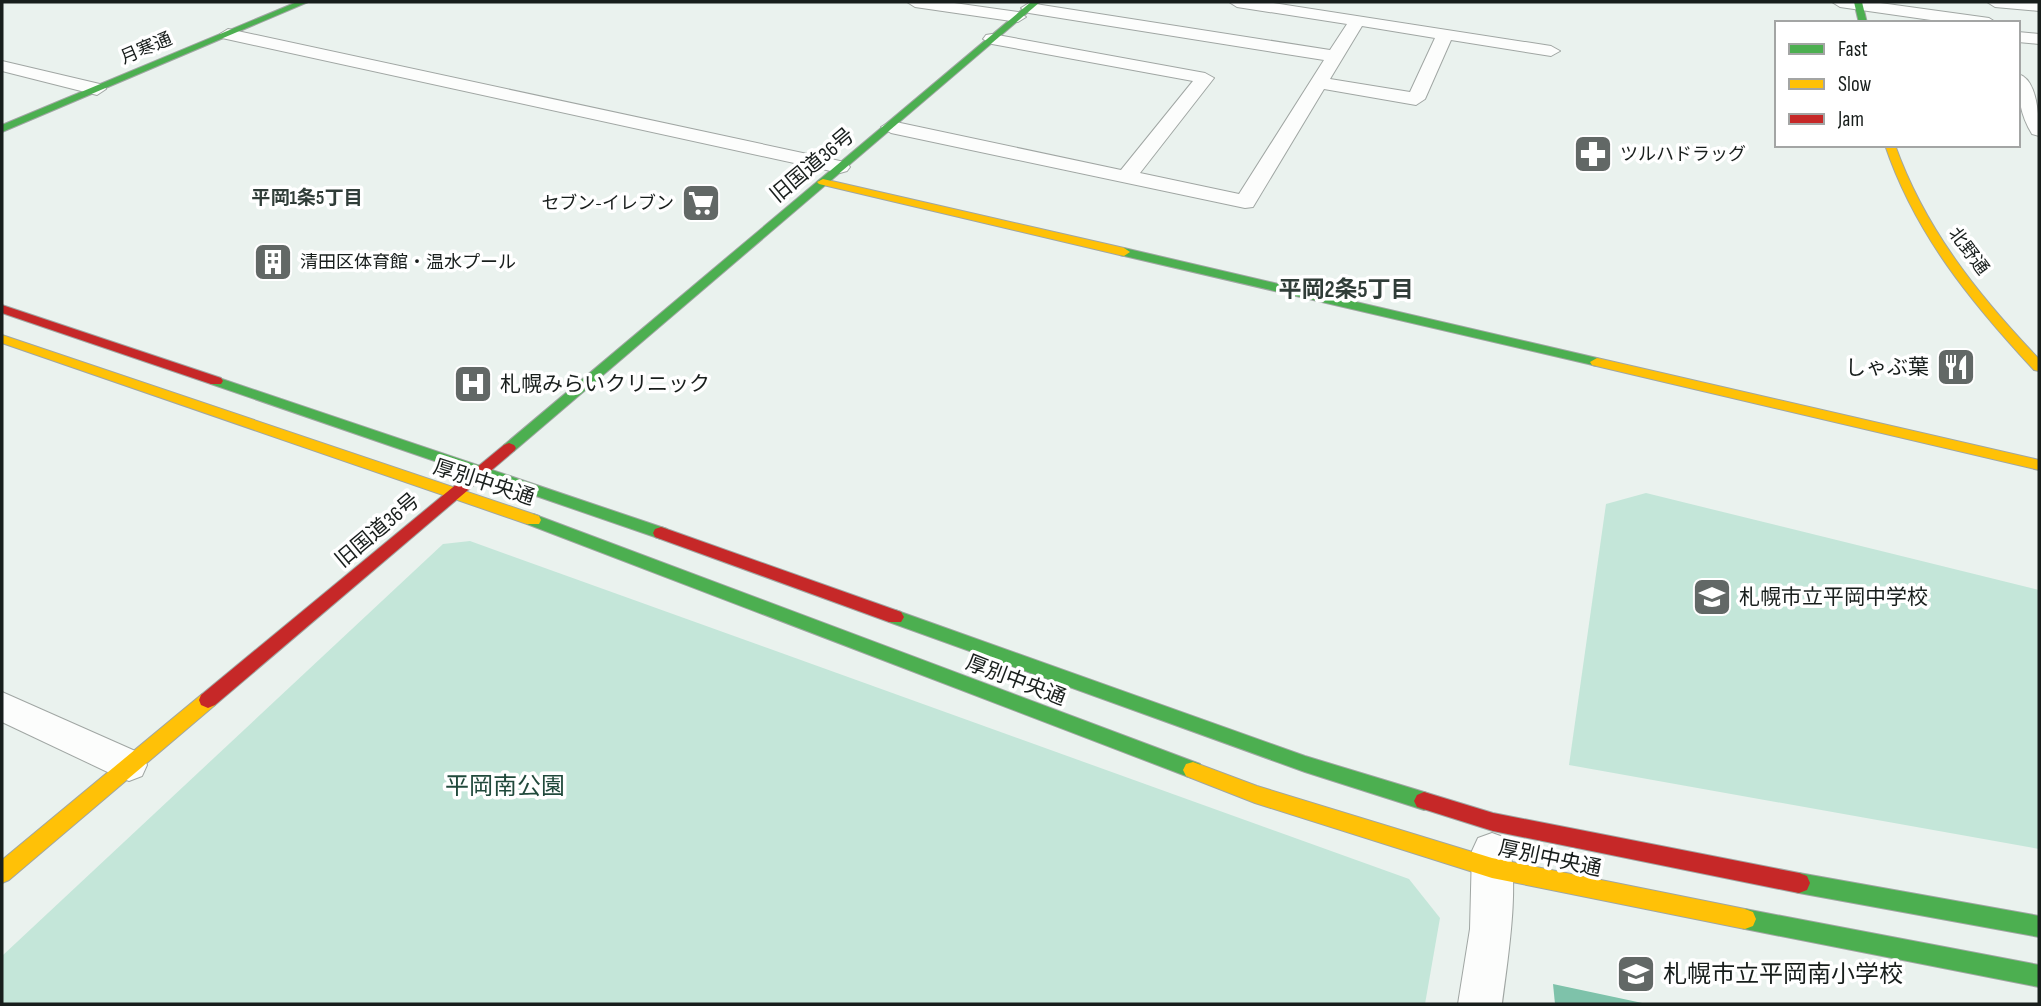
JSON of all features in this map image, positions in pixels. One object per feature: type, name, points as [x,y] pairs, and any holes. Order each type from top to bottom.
[{"type":"main road","name":"月寒通","points":[[2,129],[304,2]]},
{"type":"main road","points":[[1858,3],[1862,21]]},
{"type":"main road","name":"旧国道36号","points":[[2,873],[891,127],[1027,9]]},
{"type":"main road","name":"北野通","points":[[1891,147],[1894,164],[1906,192],[1946,256],[2039,367]]},
{"type":"main road","points":[[1905,147],[1916,166]]},
{"type":"main road","points":[[823,182],[2039,465]]},
{"type":"main road","name":"厚別中央通","points":[[2,309],[481,470],[1305,764],[1493,822],[1777,879],[2039,927]]},
{"type":"main road","name":"厚別中央通","points":[[2,339],[596,543],[1255,794],[1492,868],[1772,926],[2039,976]]},
{"type":"street","points":[[915,2],[1027,9],[1335,56]]},
{"type":"street","points":[[1237,2],[1551,51]]},
{"type":"street","points":[[1840,2],[1977,21]]},
{"type":"street","points":[[1980,2],[1989,21]]},
{"type":"street","points":[[1995,2],[2039,6]]},
{"type":"street","points":[[891,127],[1245,202],[1357,21]]},
{"type":"street","points":[[228,34],[841,167]]},
{"type":"street","points":[[1319,83],[1416,99],[1445,35]]},
{"type":"street","points":[[2020,37],[2039,39]]},
{"type":"street","points":[[992,39],[1212,68]]},
{"type":"street","points":[[1126,177],[1232,40]]},
{"type":"street","points":[[2,66],[97,89]]},
{"type":"street","points":[[2020,77],[2039,76]]},
{"type":"street","points":[[2020,82],[2037,121]]},
{"type":"street","points":[[2,706],[129,765]]},
{"type":"street","points":[[1480,1004],[1490,929],[1493,822]]},
{"type":"green space","points":[[1646,493],[2039,590],[2039,849],[1569,765],[1606,504]]},
{"type":"green space","name":"平岡南公園","points":[[470,541],[1409,879],[1440,918],[1425,1004],[2,1004],[2,956],[443,544]]},
{"type":"shaded area","points":[[1553,984],[1647,1004],[1555,1004]]},
{"type":"traffic: fast","points":[[2,129],[304,2]]},
{"type":"traffic: fast","points":[[509,448],[1036,2]]},
{"type":"traffic: fast","points":[[1858,2],[1863,21]]},
{"type":"traffic: fast","points":[[1124,252],[1597,362]]},
{"type":"traffic: fast","points":[[216,381],[661,533]]},
{"type":"traffic: fast","points":[[533,520],[1193,770]]},
{"type":"traffic: fast","points":[[895,617],[1305,764],[1424,801]]},
{"type":"traffic: fast","points":[[1799,883],[2039,927]]},
{"type":"traffic: fast","points":[[1745,919],[2039,976]]},
{"type":"traffic: slow","points":[[1891,147],[1901,177],[1932,236],[1972,291],[2039,367]]},
{"type":"traffic: slow","points":[[823,182],[1124,252]]},
{"type":"traffic: slow","points":[[2,339],[533,520]]},
{"type":"traffic: slow","points":[[1597,362],[2039,465]]},
{"type":"traffic: slow","points":[[2,873],[208,700]]},
{"type":"traffic: slow","points":[[1193,770],[1255,794],[1492,868],[1745,919]]},
{"type":"traffic: jam","points":[[2,309],[216,381]]},
{"type":"traffic: jam","points":[[208,700],[509,448]]},
{"type":"traffic: jam","points":[[661,533],[895,617]]},
{"type":"traffic: jam","points":[[1424,801],[1493,822],[1799,883]]},
{"type":"place","name":"ツルハドラッグ","points":[[1593,154]]},
{"type":"place","name":"セブン-イレブン","points":[[701,203]]},
{"type":"place","name":"清田区体育館・温水プール","points":[[273,262]]},
{"type":"place","name":"しゃぶ葉","points":[[1956,367]]},
{"type":"place","name":"札幌みらいクリニック","points":[[473,384]]},
{"type":"place","name":"札幌市立平岡中学校","points":[[1712,597]]},
{"type":"place","name":"札幌市立平岡南小学校","points":[[1636,974]]},
{"type":"district","name":"平岡1条5丁目","points":[[307,197]]},
{"type":"district","name":"平岡2条5丁目","points":[[1346,289]]}]
